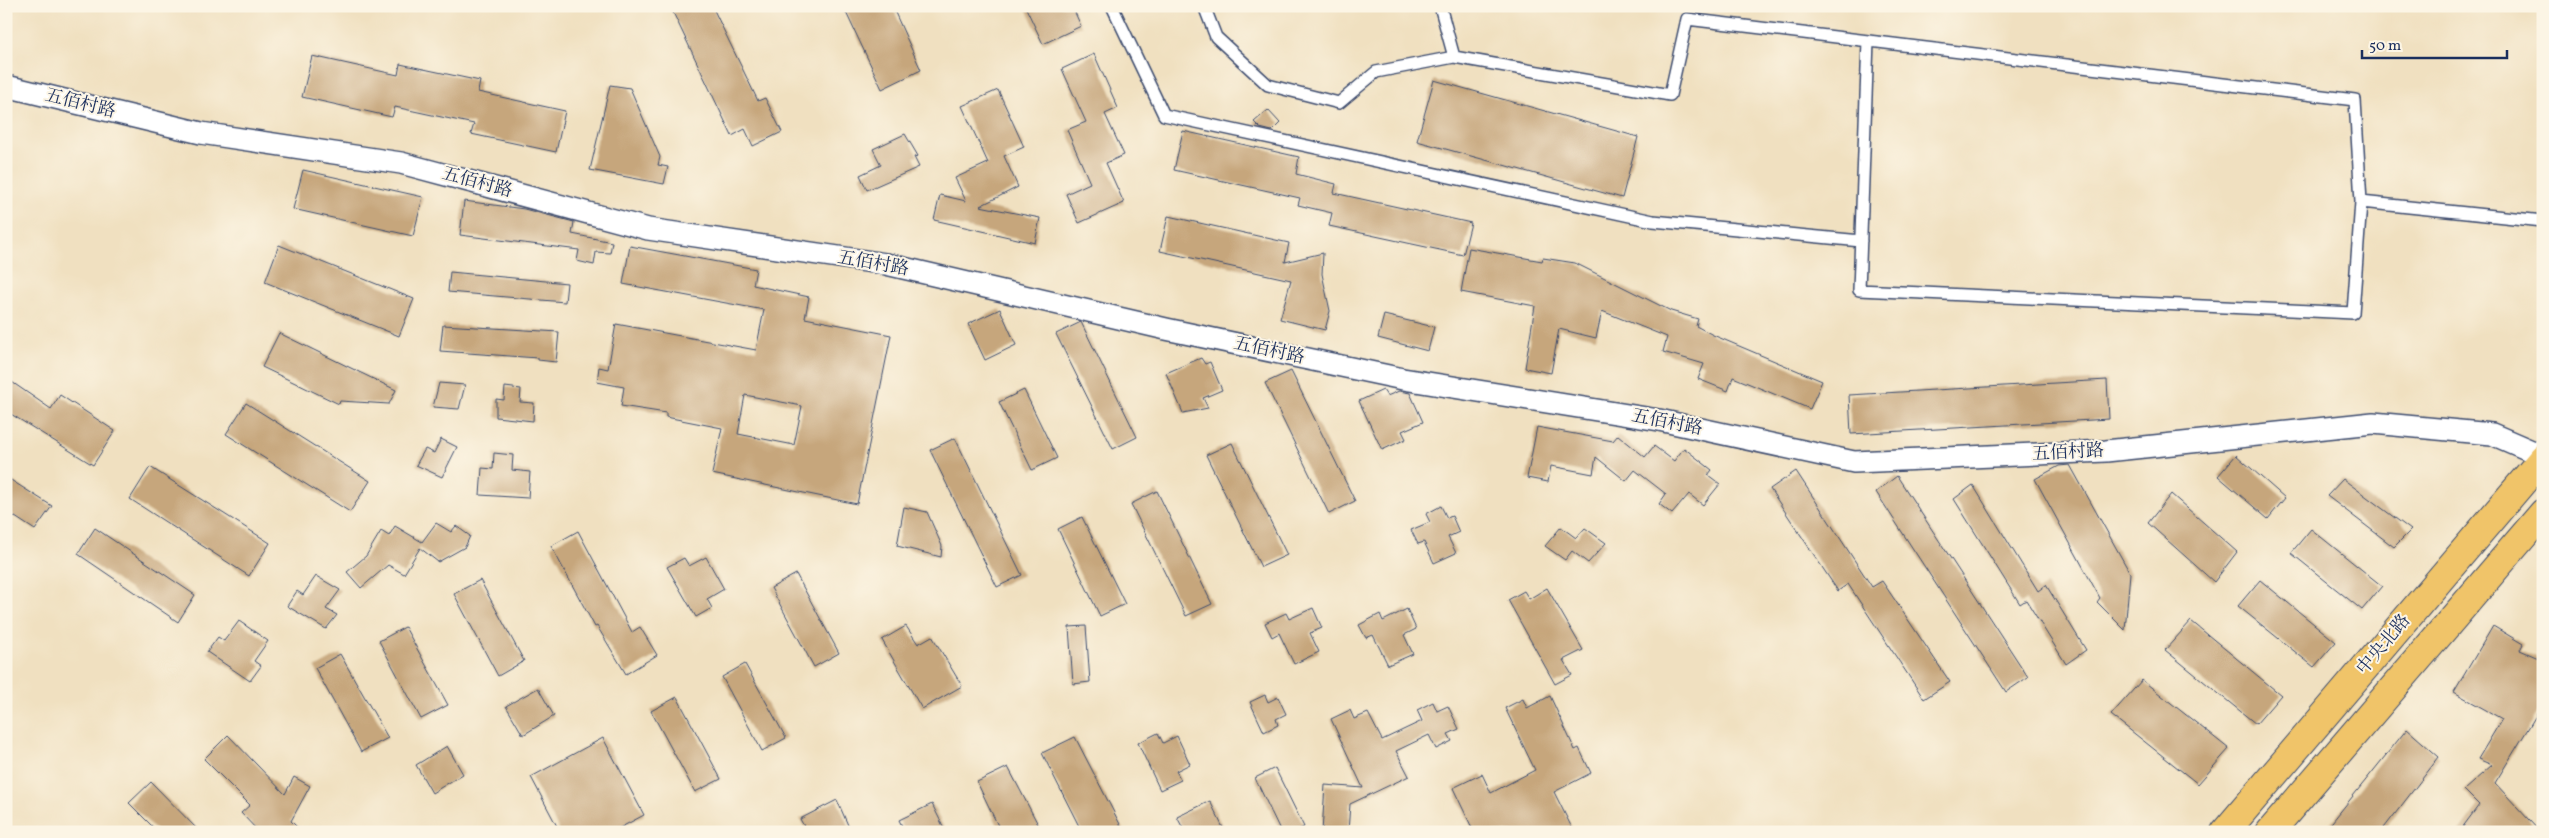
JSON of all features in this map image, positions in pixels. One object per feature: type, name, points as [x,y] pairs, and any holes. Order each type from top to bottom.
[{"type":"main road","name":"中央北路","points":[[2225,832],[2543,457]]},
{"type":"main road","name":"中央北路","points":[[2270,832],[2543,514]]},
{"type":"street","name":"五佰村路","points":[[6,86],[201,133],[401,163],[648,229],[886,264],[1166,329],[1404,379],[1659,420],[1854,462],[2106,452],[2373,423],[2492,434],[2543,457]]},
{"type":"lane","points":[[1112,6],[1164,115],[1654,221],[1861,241]]},
{"type":"lane","points":[[1204,6],[1216,37],[1268,85],[1339,103],[1376,72],[1454,57],[1670,95],[1688,19],[2355,100],[2361,202],[2353,313],[1859,290],[1868,41]]},
{"type":"lane","points":[[1440,6],[1454,57]]},
{"type":"lane","points":[[2361,202],[2543,221]]},
{"type":"building","points":[[670,6],[712,6],[758,101],[765,98],[782,132],[753,146],[745,129],[732,136]]},
{"type":"building","points":[[843,6],[892,6],[921,70],[882,89]]},
{"type":"building","points":[[1025,6],[1072,6],[1081,26],[1043,44]]},
{"type":"building","points":[[1094,54],[1118,108],[1105,114],[1124,155],[1106,163],[1124,203],[1079,223],[1066,194],[1090,183],[1067,130],[1086,122],[1062,69]]},
{"type":"building","points":[[312,56],[398,75],[400,64],[480,81],[478,92],[565,111],[556,152],[471,134],[474,124],[395,107],[392,117],[302,97]]},
{"type":"building","points":[[1434,80],[1638,137],[1622,198],[1417,141]]},
{"type":"building","points":[[610,85],[630,88],[660,157],[658,165],[668,167],[664,184],[590,170]]},
{"type":"building","points":[[998,90],[1024,147],[1004,156],[1018,187],[980,206],[1040,218],[1035,243],[934,220],[940,195],[966,201],[955,178],[988,163],[962,106]]},
{"type":"building","points":[[1268,110],[1280,123],[1272,131],[1260,128],[1254,122]]},
{"type":"building","points":[[1183,131],[1299,157],[1296,174],[1336,184],[1334,193],[1471,223],[1463,255],[1329,226],[1332,213],[1298,205],[1300,198],[1174,170]]},
{"type":"building","points":[[905,134],[918,156],[914,157],[919,167],[867,190],[860,175],[881,165],[873,149]]},
{"type":"building","points":[[303,170],[423,197],[413,236],[293,209]]},
{"type":"building","points":[[464,201],[524,209],[574,222],[572,234],[612,242],[610,253],[596,252],[594,265],[577,261],[579,250],[460,235]]},
{"type":"building","points":[[1168,216],[1289,243],[1285,262],[1323,253],[1322,274],[1330,311],[1325,330],[1280,319],[1291,280],[1160,251]]},
{"type":"building","points":[[279,245],[414,299],[399,336],[265,282]]},
{"type":"building","points":[[630,246],[756,269],[753,285],[809,297],[805,318],[891,335],[857,504],[712,474],[722,428],[666,417],[666,413],[621,406],[624,387],[597,382],[599,367],[608,369],[616,324],[756,350],[764,310],[623,284]],"holes":[[[745,395],[802,406],[794,445],[738,434]]]},
{"type":"building","points":[[1469,248],[1542,261],[1543,258],[1575,263],[1671,311],[1698,319],[1696,326],[1713,335],[1822,381],[1810,409],[1733,377],[1728,391],[1698,379],[1704,364],[1663,352],[1667,337],[1602,311],[1596,338],[1559,329],[1551,373],[1525,368],[1535,306],[1461,292]]},
{"type":"building","points":[[450,272],[567,283],[565,302],[448,292]]},
{"type":"building","points":[[1000,309],[1016,345],[985,360],[968,324]]},
{"type":"building","points":[[1384,315],[1434,327],[1428,351],[1378,338]]},
{"type":"building","points":[[1081,322],[1137,437],[1113,449],[1056,334]]},
{"type":"building","points":[[443,325],[559,332],[556,362],[538,360],[538,358],[440,351]]},
{"type":"building","points":[[279,333],[396,390],[389,404],[340,401],[339,404],[262,367]]},
{"type":"building","points":[[1201,358],[1205,364],[1210,362],[1222,390],[1203,398],[1208,408],[1183,413],[1166,373]]},
{"type":"building","points":[[1291,371],[1355,501],[1329,514],[1265,383]]},
{"type":"building","points":[[6,378],[51,409],[60,395],[115,431],[93,465],[6,411]]},
{"type":"building","points":[[2107,380],[2109,419],[1851,434],[1849,395]]},
{"type":"building","points":[[439,383],[465,385],[459,409],[433,407]]},
{"type":"building","points":[[505,387],[521,389],[520,402],[534,403],[533,421],[496,417],[496,399],[504,400]]},
{"type":"building","points":[[1024,390],[1057,458],[1032,470],[999,402]]},
{"type":"building","points":[[1383,390],[1387,396],[1399,391],[1410,393],[1423,422],[1402,431],[1406,439],[1382,450],[1359,401]]},
{"type":"building","points":[[246,403],[370,481],[350,512],[226,434]]},
{"type":"building","points":[[1537,427],[1613,441],[1618,435],[1645,457],[1654,446],[1674,461],[1684,448],[1712,470],[1708,475],[1720,484],[1703,505],[1689,494],[1672,514],[1659,504],[1666,494],[1635,470],[1626,481],[1596,457],[1593,474],[1551,466],[1548,482],[1527,478]]},
{"type":"building","points":[[955,438],[1022,575],[997,587],[930,450]]},
{"type":"building","points":[[441,439],[457,447],[442,477],[416,465],[425,449],[434,453]]},
{"type":"building","points":[[1232,443],[1287,555],[1261,567],[1206,455]]},
{"type":"building","points":[[494,453],[513,455],[512,470],[530,472],[528,498],[480,495],[482,468],[493,469]]},
{"type":"building","points":[[2236,455],[2285,498],[2268,519],[2218,476]]},
{"type":"building","points":[[2070,465],[2130,573],[2125,630],[2097,602],[2100,598],[2035,479],[2059,466]]},
{"type":"building","points":[[150,467],[270,543],[249,576],[130,499]]},
{"type":"building","points":[[1796,471],[1872,587],[1882,581],[1950,682],[1924,699],[1848,584],[1838,591],[1770,489]]},
{"type":"building","points":[[1897,476],[2028,677],[2006,692],[1876,492]]},
{"type":"building","points":[[6,477],[52,506],[35,530],[6,511]]},
{"type":"building","points":[[2343,479],[2411,530],[2394,547],[2327,496]]},
{"type":"building","points":[[1973,485],[2038,591],[2046,585],[2086,650],[2066,664],[2026,600],[2020,604],[1954,499]]},
{"type":"building","points":[[1157,491],[1212,604],[1186,616],[1131,504]]},
{"type":"building","points":[[2171,494],[2237,552],[2214,582],[2148,523]]},
{"type":"building","points":[[1441,506],[1447,518],[1452,516],[1459,532],[1448,537],[1456,553],[1434,563],[1424,542],[1418,544],[1411,530],[1430,522],[1426,514]]},
{"type":"building","points":[[904,507],[927,512],[942,546],[941,557],[897,546]]},
{"type":"building","points":[[1082,517],[1125,604],[1100,616],[1058,529]]},
{"type":"building","points":[[436,523],[451,532],[456,526],[470,536],[465,547],[438,562],[420,548],[404,574],[388,565],[361,588],[347,572],[366,556],[381,531],[389,536],[395,526],[422,542]]},
{"type":"building","points":[[1561,527],[1576,538],[1585,528],[1606,543],[1588,563],[1572,551],[1565,560],[1545,546]]},
{"type":"building","points":[[95,528],[195,595],[178,622],[78,554]]},
{"type":"building","points":[[2311,529],[2382,586],[2362,610],[2291,553]]},
{"type":"building","points":[[578,531],[632,632],[640,627],[657,655],[626,674],[597,626],[595,627],[551,546]]},
{"type":"building","points":[[706,557],[724,589],[707,599],[712,608],[696,617],[667,567],[684,558],[689,566]]},
{"type":"building","points":[[796,574],[839,653],[814,667],[771,588]]},
{"type":"building","points":[[316,576],[340,590],[326,609],[337,615],[326,629],[287,606],[297,591],[303,595]]},
{"type":"building","points":[[480,580],[524,661],[498,676],[454,594]]},
{"type":"building","points":[[2260,580],[2336,642],[2314,667],[2238,606]]},
{"type":"building","points":[[1547,588],[1583,650],[1563,660],[1572,675],[1555,684],[1508,600],[1524,591],[1529,599]]},
{"type":"building","points":[[1313,608],[1322,628],[1310,633],[1319,652],[1294,664],[1279,633],[1272,637],[1265,623],[1286,613],[1289,619]]},
{"type":"building","points":[[1407,609],[1416,629],[1404,635],[1413,654],[1388,665],[1373,635],[1366,638],[1359,625],[1380,614],[1383,621]]},
{"type":"building","points":[[239,621],[268,641],[254,661],[261,666],[250,681],[207,652],[218,637],[224,641]]},
{"type":"building","points":[[2191,621],[2281,695],[2256,724],[2165,650]]},
{"type":"building","points":[[906,626],[918,644],[932,636],[962,686],[922,709],[882,640]]},
{"type":"building","points":[[1086,626],[1090,682],[1073,684],[1069,627]]},
{"type":"building","points":[[2493,626],[2523,644],[2520,650],[2543,660],[2543,704],[2495,783],[2540,832],[2459,832],[2479,805],[2464,790],[2492,765],[2478,759],[2502,719],[2454,692]]},
{"type":"building","points":[[405,627],[448,705],[421,719],[379,641]]},
{"type":"building","points":[[340,654],[388,738],[361,752],[315,668]]},
{"type":"building","points":[[745,664],[786,738],[762,751],[722,677]]},
{"type":"building","points":[[2142,680],[2229,749],[2198,784],[2111,715]]},
{"type":"building","points":[[538,688],[554,716],[523,735],[506,706]]},
{"type":"building","points":[[1265,695],[1268,702],[1278,697],[1286,714],[1276,719],[1278,725],[1264,732],[1250,702]]},
{"type":"building","points":[[1550,696],[1575,750],[1579,748],[1591,773],[1554,792],[1574,832],[1474,832],[1453,788],[1482,774],[1491,793],[1535,770],[1505,708],[1523,699],[1527,708]]},
{"type":"building","points":[[677,697],[721,779],[695,792],[651,711]]},
{"type":"building","points":[[1433,702],[1437,711],[1448,706],[1459,729],[1448,734],[1452,741],[1436,749],[1429,735],[1396,751],[1409,776],[1350,804],[1348,832],[1322,832],[1325,785],[1363,788],[1331,719],[1350,710],[1354,719],[1368,713],[1382,740],[1422,721],[1417,710]]},
{"type":"building","points":[[2407,729],[2439,757],[2381,832],[2324,832]]},
{"type":"building","points":[[1158,733],[1163,743],[1177,736],[1190,764],[1176,771],[1181,780],[1160,790],[1138,743]]},
{"type":"building","points":[[228,735],[285,794],[294,777],[310,786],[291,821],[302,832],[259,832],[241,813],[250,805],[204,759]]},
{"type":"building","points":[[1075,737],[1124,832],[1082,832],[1042,753]]},
{"type":"building","points":[[603,738],[644,815],[612,832],[560,832],[531,777]]},
{"type":"building","points":[[447,746],[463,774],[432,793],[416,765]]},
{"type":"building","points":[[1008,767],[1042,832],[1001,832],[977,782]]},
{"type":"building","points":[[1275,768],[1304,827],[1294,832],[1281,832],[1255,778]]},
{"type":"building","points":[[151,782],[200,832],[158,832],[129,803]]},
{"type":"building","points":[[837,800],[851,832],[807,832],[800,819]]},
{"type":"building","points":[[1210,801],[1225,832],[1185,832],[1177,817]]},
{"type":"building","points":[[932,804],[946,832],[905,832],[899,820]]}]
